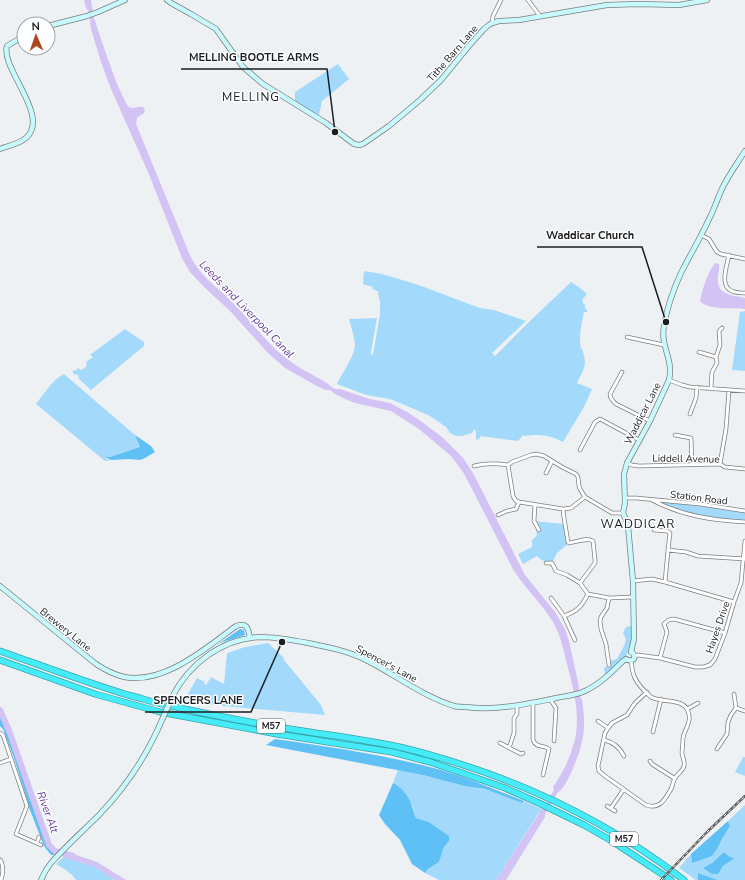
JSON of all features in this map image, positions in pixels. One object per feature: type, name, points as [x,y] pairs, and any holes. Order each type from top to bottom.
[{"type":"highway","name":"M57","points":[[0,651],[97,685],[165,705],[273,726],[390,745],[431,755],[470,767],[509,781],[561,804],[615,833],[684,880]]},
{"type":"highway","name":"M57","points":[[0,660],[96,694],[160,712],[277,734],[392,752],[468,774],[506,788],[558,811],[612,841],[671,880]]},
{"type":"street","points":[[56,24],[96,13],[125,0]]},
{"type":"street","name":"Tithe Barn Lane","points":[[166,0],[216,29],[243,67],[263,84],[329,125],[359,146],[389,126],[420,100],[441,80],[468,47],[492,23],[499,21],[519,20],[607,5],[679,5],[707,0]]},
{"type":"street","points":[[492,23],[493,16],[501,0]]},
{"type":"street","points":[[528,0],[540,16]]},
{"type":"street","points":[[0,149],[25,139],[29,135],[33,125],[32,118],[20,87],[6,56],[7,46],[16,41]]},
{"type":"street","name":"Waddicar Lane","points":[[633,654],[633,582],[628,526],[623,513],[625,498],[624,474],[627,463],[650,421],[669,380],[670,365],[664,345],[663,332],[668,308],[680,274],[710,219],[726,180],[745,151]]},
{"type":"street","points":[[701,235],[709,239],[717,252],[745,259]]},
{"type":"street","points":[[729,255],[724,280],[727,288],[732,291],[745,293]]},
{"type":"street","points":[[711,388],[712,372],[717,362],[716,357],[720,345],[719,331],[722,328]]},
{"type":"street","points":[[627,337],[664,345]]},
{"type":"street","points":[[699,352],[716,357]]},
{"type":"street","points":[[622,372],[610,394],[612,401],[650,421]]},
{"type":"street","points":[[669,380],[682,385],[745,392]]},
{"type":"street","points":[[690,414],[696,398],[697,387]]},
{"type":"street","points":[[720,464],[726,429],[729,390]]},
{"type":"street","points":[[580,450],[595,422],[600,419],[639,440]]},
{"type":"street","points":[[675,435],[690,438],[692,464]]},
{"type":"street","points":[[544,456],[547,451]]},
{"type":"street","points":[[474,466],[483,463],[508,465],[531,454],[544,456],[576,474],[580,489],[585,496],[612,513],[623,513]]},
{"type":"street","points":[[546,473],[552,461]]},
{"type":"street","name":"Liddell Avenue","points":[[627,463],[639,466],[720,464],[725,467],[745,469]]},
{"type":"street","points":[[508,465],[513,496],[516,501],[563,509],[571,508],[585,496]]},
{"type":"street","name":"Station Road","points":[[625,498],[700,504],[745,511]]},
{"type":"street","name":"Station Road","points":[[651,500],[665,507],[687,514],[707,518],[745,522]]},
{"type":"street","points":[[498,515],[516,509],[519,502]]},
{"type":"street","points":[[535,505],[534,521],[539,530]]},
{"type":"street","points":[[563,509],[568,542],[589,539],[593,542],[595,563],[580,583]]},
{"type":"street","points":[[654,530],[667,531],[670,533],[665,582]]},
{"type":"street","name":"Hayes Drive","points":[[633,654],[660,658],[695,667],[704,668],[710,665],[715,659],[725,633],[734,602],[743,583],[745,541]]},
{"type":"street","points":[[668,550],[686,552],[698,556],[744,559]]},
{"type":"street","points":[[546,563],[553,562],[556,571],[567,575],[580,583],[588,594],[609,598],[633,597]]},
{"type":"street","points":[[633,582],[652,579],[734,602]]},
{"type":"street","name":"Brewery Lane","points":[[0,586],[96,664],[111,673],[125,677],[149,676],[172,670],[239,625],[247,627],[250,638]]},
{"type":"street","points":[[564,616],[577,610],[588,594]]},
{"type":"street","points":[[609,598],[608,608],[601,617],[600,621],[606,644],[609,665]]},
{"type":"street","points":[[558,599],[552,600],[564,616],[575,640]]},
{"type":"street","points":[[660,658],[667,632],[664,624],[670,619],[725,633]]},
{"type":"street","name":"Spencer's Lane","points":[[41,880],[48,866],[100,814],[120,791],[137,767],[151,743],[172,697],[187,674],[206,656],[225,645],[250,638],[270,637],[324,647],[365,659],[416,689],[439,700],[456,706],[481,709],[533,703],[584,692],[599,683],[623,661],[629,660]]},
{"type":"street","points":[[629,660],[634,659],[633,654],[628,652],[625,656],[629,660],[634,676],[653,698],[679,703],[688,709],[690,716],[684,735],[682,753],[684,758],[684,766],[681,772],[674,778],[672,787],[661,804],[650,807],[605,776],[599,771],[598,766],[608,728],[612,723],[627,715],[635,703],[647,692]]},
{"type":"street","points":[[609,661],[614,660]]},
{"type":"street","points":[[717,749],[726,734],[728,722],[736,708],[734,694]]},
{"type":"street","points":[[550,699],[556,708],[554,741]]},
{"type":"street","points":[[653,732],[661,700]]},
{"type":"street","points":[[533,703],[533,740],[537,746],[546,747],[548,750],[543,775]]},
{"type":"street","points":[[688,709],[696,704],[697,709]]},
{"type":"street","points":[[509,748],[514,733],[514,718],[517,714],[517,705]]},
{"type":"street","points":[[736,708],[745,711]]},
{"type":"street","points":[[598,721],[608,728]]},
{"type":"street","points":[[648,727],[654,728]]},
{"type":"street","points":[[0,733],[3,735],[27,806],[16,834],[41,845]]},
{"type":"street","points":[[604,740],[609,741],[623,750],[624,756]]},
{"type":"street","points":[[500,743],[520,754],[524,753]]},
{"type":"street","points":[[0,763],[11,759]]},
{"type":"street","points":[[650,761],[652,764],[674,778]]},
{"type":"street","points":[[648,768],[652,764]]},
{"type":"street","points":[[611,808],[624,789]]},
{"type":"street","points":[[607,806],[615,811]]},
{"type":"street","points":[[37,843],[39,837]]},
{"type":"street","points":[[0,860],[2,862],[3,870],[1,880]]},
{"type":"shaded area","points":[[84,0],[91,0],[94,18],[104,48],[117,84],[127,105],[131,108],[143,107],[145,111],[137,118],[136,124],[189,254],[199,270],[233,303],[272,346],[295,365],[335,389],[340,389],[370,399],[390,403],[418,419],[442,437],[463,458],[473,473],[525,575],[555,612],[565,629],[582,700],[584,730],[581,747],[570,775],[562,789],[558,792],[545,814],[545,817],[506,880],[496,880],[554,790],[553,787],[570,754],[577,729],[573,688],[564,650],[556,627],[514,571],[463,472],[451,456],[419,429],[391,411],[355,403],[345,399],[330,390],[325,390],[317,386],[285,368],[267,352],[230,311],[190,272],[182,258],[148,172],[111,89],[101,62],[91,29],[89,12],[86,8]]},
{"type":"shaded area","points":[[338,64],[349,79],[322,101],[319,115],[295,102],[295,92]]},
{"type":"shaded area","points":[[716,263],[719,264],[719,287],[722,291],[730,295],[745,298],[745,309],[708,306],[700,301],[710,270]]},
{"type":"shaded area","points":[[364,271],[382,274],[409,282],[480,308],[494,310],[526,321],[492,353],[495,356],[571,282],[587,294],[582,300],[587,312],[584,312],[580,340],[585,363],[577,383],[592,389],[584,407],[563,442],[549,436],[540,435],[523,435],[518,441],[481,436],[478,440],[476,439],[476,431],[474,429],[472,433],[456,436],[450,433],[446,427],[430,416],[393,400],[366,395],[337,384],[351,359],[355,344],[349,319],[377,318],[371,352],[373,355],[380,314],[380,300],[378,291],[372,289],[373,287],[363,284]]},
{"type":"shaded area","points":[[745,311],[745,371],[732,370],[740,312]]},
{"type":"shaded area","points":[[125,329],[144,342],[144,346],[91,390],[78,378],[79,376],[76,374],[75,375],[72,371],[77,370],[77,368],[80,370],[85,368],[87,364],[86,362],[93,357],[90,355]]},
{"type":"shaded area","points":[[64,374],[135,435],[140,447],[106,457],[106,459],[111,460],[105,461],[36,404],[52,383]]},
{"type":"shaded area","points":[[135,435],[151,446],[155,452],[140,460],[111,460],[105,457],[110,457],[140,447]]},
{"type":"shaded area","points":[[653,500],[745,512],[745,521],[723,521],[687,514]]},
{"type":"shaded area","points":[[534,521],[564,524],[567,545],[557,553],[552,563],[541,560],[537,556],[523,564],[518,554],[532,547],[532,540],[537,535]]},
{"type":"shaded area","points":[[634,626],[631,652],[627,653],[626,658],[605,677],[604,668],[609,665],[609,661],[617,659],[626,639],[623,633],[626,627]]},
{"type":"shaded area","points":[[240,629],[244,630],[245,635],[220,643],[214,647]]},
{"type":"shaded area","points":[[268,643],[283,657],[321,705],[325,715],[223,706],[197,703],[198,700],[195,699],[194,702],[185,699],[197,678],[205,682],[204,684],[206,685],[211,677],[224,684],[227,653],[245,647]]},
{"type":"shaded area","points":[[0,714],[36,812],[34,814],[36,813],[48,845],[47,848],[49,846],[56,852],[54,855],[51,855],[44,846],[28,805],[13,755],[3,729],[0,726]]},
{"type":"shaded area","points":[[275,739],[358,752],[441,770],[482,784],[524,801],[522,803],[485,789],[464,786],[423,775],[266,745]]},
{"type":"shaded area","points":[[743,757],[745,757],[745,776],[735,772]]},
{"type":"shaded area","points":[[398,770],[464,786],[485,789],[522,803],[524,801],[542,809],[496,880],[439,880],[425,873],[428,869],[439,862],[444,847],[449,841],[449,836],[429,822],[416,818],[413,807],[393,783]]},
{"type":"shaded area","points":[[393,783],[406,794],[416,818],[429,822],[449,836],[449,841],[444,847],[439,862],[428,869],[425,873],[412,864],[400,840],[379,815]]},
{"type":"shaded area","points":[[745,805],[745,880],[718,880],[698,873],[698,880],[696,880],[679,868],[691,854],[692,862],[717,849],[730,826],[728,821]],"holes":[[[724,852],[730,857],[735,858],[723,866],[717,874],[704,868]]]},
{"type":"shaded area","points":[[728,821],[730,826],[712,856],[692,863],[691,854]]},
{"type":"shaded area","points":[[67,852],[97,862],[126,880],[115,880],[95,867],[63,857]]},
{"type":"shaded area","points":[[724,852],[730,857],[735,858],[723,866],[718,874],[712,874],[703,868],[712,863]]},
{"type":"shaded area","points":[[63,857],[95,867],[115,880],[76,880],[70,873],[56,864]]},
{"type":"shaded area","points":[[698,873],[718,880],[698,880]]},
{"type":"waterway","name":"River Alt","points":[[0,710],[10,733],[49,845],[55,851],[73,856]]},
{"type":"railway","points":[[661,880],[707,832],[745,796]]},
{"type":"place","name":"MELLING BOOTLE ARMS","points":[[335,132]]},
{"type":"place","name":"Waddicar Church","points":[[666,322]]},
{"type":"place","name":"SPENCERS LANE","points":[[282,642]]},
{"type":"district","name":"MELLING","points":[[251,97]]},
{"type":"district","name":"WADDICAR","points":[[638,524]]},
{"type":"water label","name":"Leeds and Liverpool Canal","points":[[247,309]]}]
